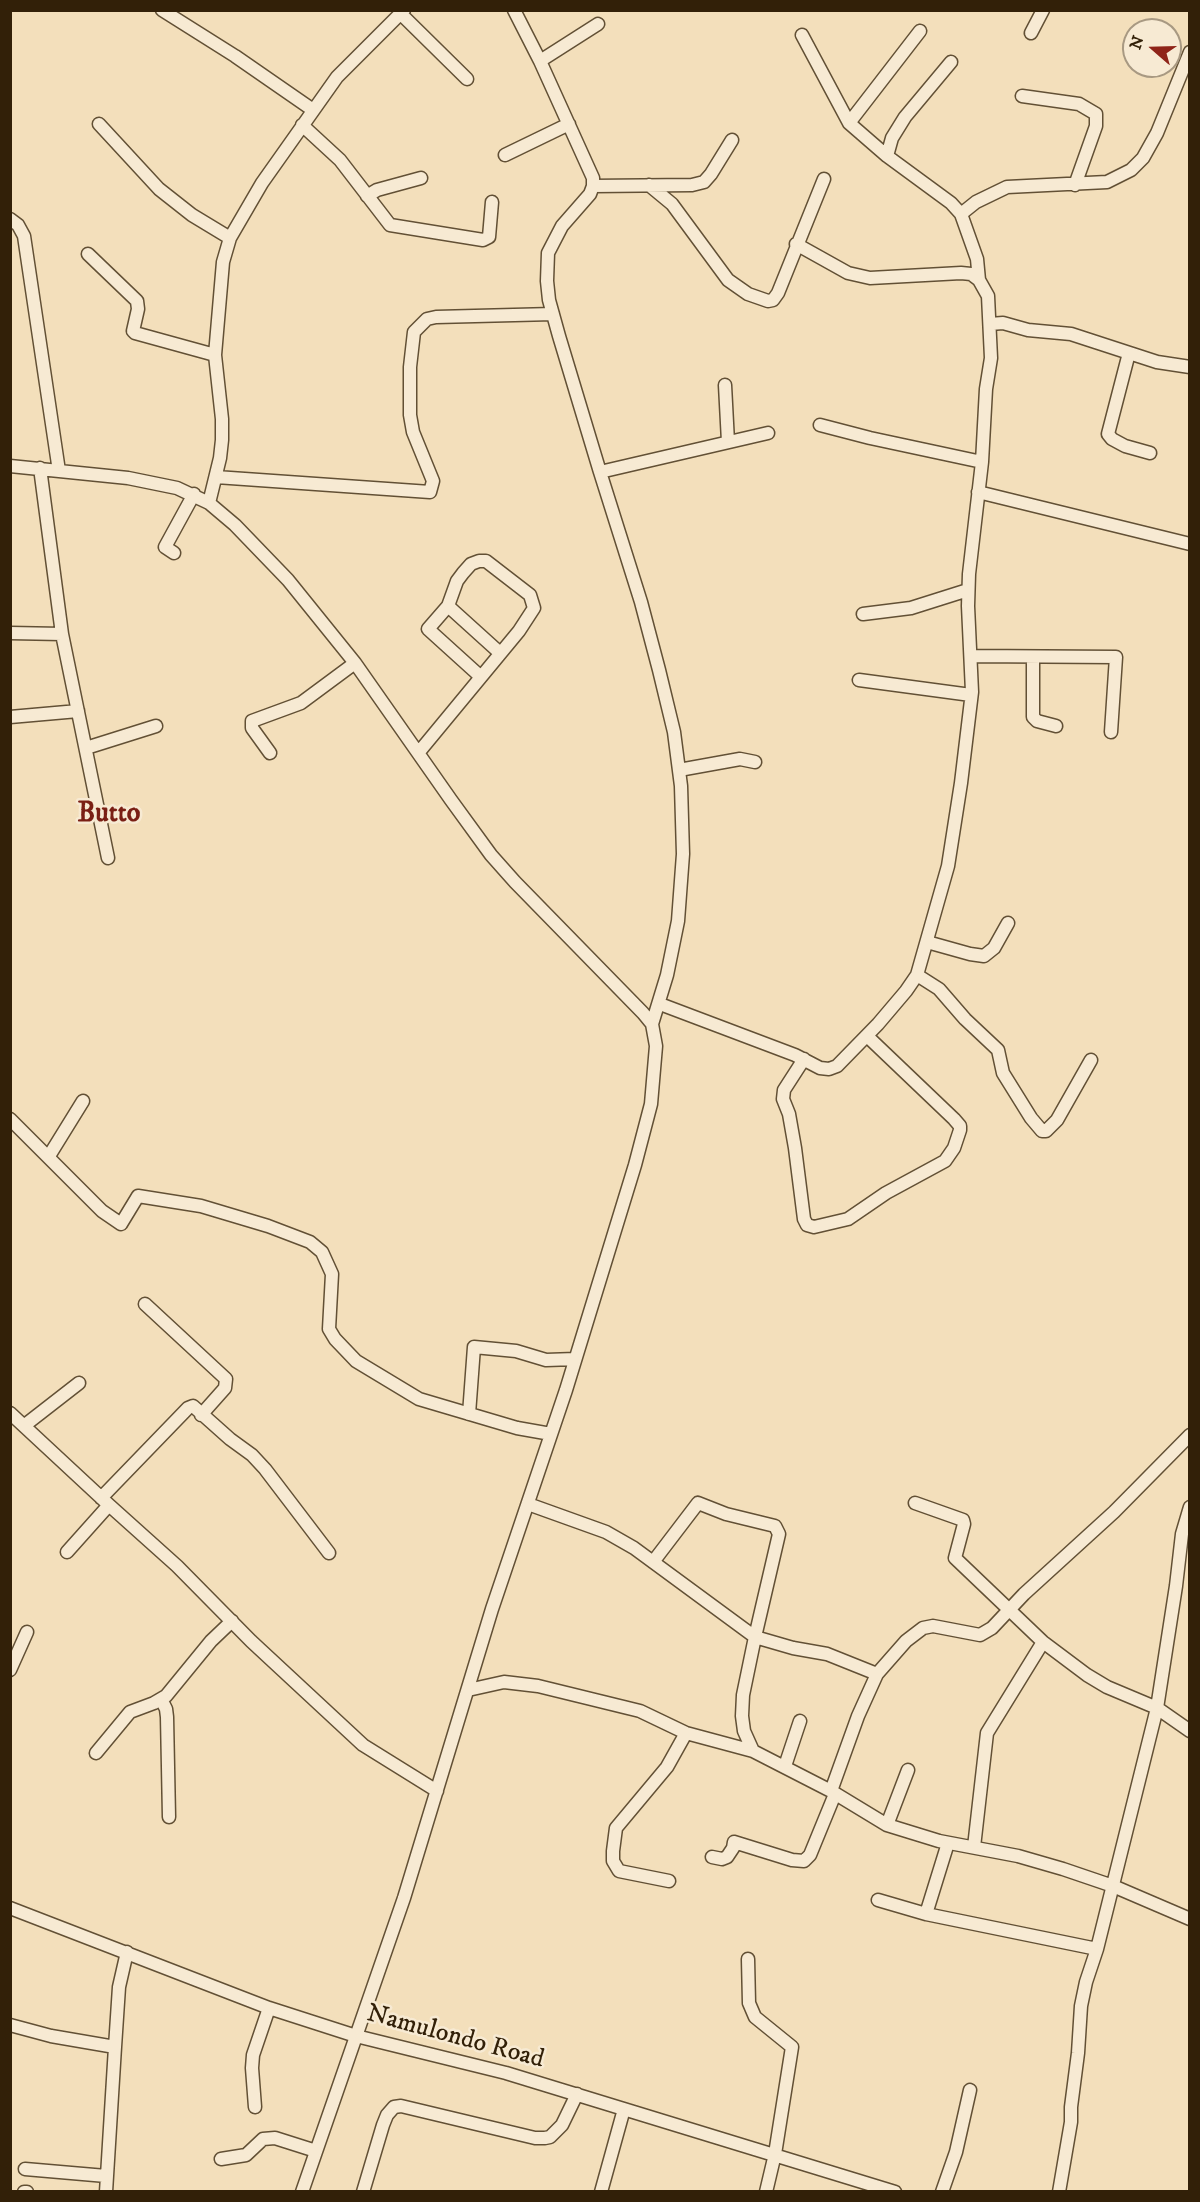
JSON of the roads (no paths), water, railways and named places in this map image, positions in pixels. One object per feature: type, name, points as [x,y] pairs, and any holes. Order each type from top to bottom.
[{"type":"street","points":[[162,10],[235,56],[313,110]]},
{"type":"street","points":[[302,2192],[404,1898],[492,1610],[575,1359],[635,1165],[651,1104],[656,1046],[652,1024],[660,1004],[678,921],[683,854],[679,770],[674,732],[641,602],[553,314],[547,281],[548,252],[562,226],[590,194],[593,186],[590,171],[569,124],[514,10]]},
{"type":"street","points":[[1031,33],[1043,10]]},
{"type":"street","points":[[209,503],[220,458],[222,419],[215,355],[221,279],[230,238],[261,183],[338,77],[403,12],[466,80]]},
{"type":"street","points":[[540,61],[598,24]]},
{"type":"street","points":[[849,123],[920,31]]},
{"type":"street","points":[[802,35],[849,123],[887,156],[951,202],[961,214],[977,259],[979,280]]},
{"type":"street","points":[[961,214],[976,202],[1007,188],[1107,182],[1131,170],[1143,158],[1157,133],[1190,52]]},
{"type":"street","points":[[887,156],[892,138],[905,117],[951,62]]},
{"type":"street","points":[[1022,96],[1079,104],[1096,114],[1096,126],[1075,185]]},
{"type":"street","points":[[99,124],[159,189],[192,215],[230,238]]},
{"type":"street","points":[[505,155],[569,124]]},
{"type":"street","points":[[302,125],[340,160],[390,225],[483,240],[489,237],[492,202]]},
{"type":"street","points":[[593,186],[692,185],[704,182],[732,140]]},
{"type":"street","points":[[367,196],[378,190],[421,178]]},
{"type":"street","points":[[649,185],[672,204],[728,280],[754,297],[768,301],[773,300],[824,179]]},
{"type":"street","points":[[10,219],[18,225],[24,236],[59,471]]},
{"type":"street","points":[[660,1004],[804,1059],[820,1068],[829,1069],[837,1066],[867,1036],[917,975],[948,866],[961,783],[971,695],[968,590],[982,462],[986,389],[991,358],[988,296],[979,280],[971,274],[870,278],[848,273],[796,244]]},
{"type":"street","points":[[88,254],[137,301],[138,309],[133,331],[135,333],[215,355]]},
{"type":"street","points":[[216,477],[430,492],[433,481],[413,432],[410,415],[410,367],[414,332],[427,319],[435,317],[553,314]]},
{"type":"street","points":[[990,324],[1003,323],[1028,330],[1071,334],[1157,362],[1190,367]]},
{"type":"street","points":[[1129,353],[1108,434],[1125,446],[1150,453]]},
{"type":"street","points":[[725,385],[728,442]]},
{"type":"street","points":[[820,425],[982,462]]},
{"type":"street","points":[[600,472],[768,433]]},
{"type":"street","points":[[10,466],[128,478],[177,488],[209,503],[235,525],[261,550],[355,663],[491,855],[652,1024]]},
{"type":"street","points":[[40,468],[63,634],[108,858]]},
{"type":"street","points":[[978,492],[1190,544]]},
{"type":"street","points":[[174,553],[165,547],[194,494]]},
{"type":"street","points":[[418,752],[481,677],[500,653],[519,631],[534,608],[530,595],[486,561],[471,564],[463,573],[457,581],[448,606],[428,628],[481,677]]},
{"type":"street","points":[[863,614],[912,608],[968,590]]},
{"type":"street","points":[[448,606],[500,653]]},
{"type":"street","points":[[10,633],[63,634]]},
{"type":"street","points":[[971,657],[1116,657],[1111,732]]},
{"type":"street","points":[[1033,657],[1033,717],[1037,721],[1056,726]]},
{"type":"street","points":[[270,753],[252,728],[252,721],[286,710],[309,699],[355,663]]},
{"type":"street","points":[[859,680],[971,695]]},
{"type":"street","points":[[10,717],[78,711]]},
{"type":"street","points":[[86,748],[156,726]]},
{"type":"street","points":[[679,770],[740,759],[755,762]]},
{"type":"street","points":[[927,942],[984,956],[994,948],[1008,923]]},
{"type":"street","points":[[917,975],[939,989],[964,1019],[998,1050],[1003,1073],[1031,1118],[1042,1131],[1046,1131],[1057,1120],[1091,1060]]},
{"type":"street","points":[[804,1059],[783,1090],[783,1099],[789,1114],[795,1148],[804,1220],[807,1225],[814,1227],[848,1219],[886,1193],[945,1161],[954,1148],[960,1130],[958,1122],[867,1036]]},
{"type":"street","points":[[49,1156],[83,1101]]},
{"type":"street","points":[[10,1119],[102,1211],[121,1224],[138,1196],[201,1206],[268,1226],[310,1242],[322,1252],[332,1274],[329,1329],[335,1339],[356,1360],[402,1390],[428,1402],[517,1428],[550,1434]]},
{"type":"street","points":[[145,1304],[226,1379],[225,1388],[201,1414]]},
{"type":"street","points":[[469,1414],[474,1347],[516,1351],[546,1360],[575,1359]]},
{"type":"street","points":[[25,1425],[79,1383]]},
{"type":"street","points":[[67,1552],[105,1502],[188,1408],[193,1406],[252,1455],[265,1469],[328,1553]]},
{"type":"street","points":[[10,1413],[177,1566],[363,1745],[437,1791]]},
{"type":"street","points":[[712,1857],[722,1859],[728,1857],[734,1842],[792,1860],[804,1861],[810,1855],[858,1716],[877,1674],[906,1641],[923,1628],[933,1626],[980,1635],[992,1628],[1008,1610],[1114,1512],[1190,1435]]},
{"type":"street","points":[[915,1503],[963,1520],[964,1524],[955,1558],[1043,1642],[1068,1662],[1107,1687],[1157,1708],[1190,1731]]},
{"type":"street","points":[[528,1504],[606,1532],[653,1562],[755,1636],[793,1648],[827,1654],[877,1674]]},
{"type":"street","points":[[653,1562],[696,1504],[775,1526],[779,1534],[743,1695],[744,1731],[753,1751]]},
{"type":"street","points":[[1059,2192],[1071,2122],[1081,2006],[1157,1708],[1182,1534],[1190,1507]]},
{"type":"street","points":[[96,1753],[130,1712],[161,1700],[211,1641],[232,1621]]},
{"type":"street","points":[[10,1670],[27,1632]]},
{"type":"street","points":[[974,1847],[987,1733],[1043,1642]]},
{"type":"street","points":[[468,1690],[504,1682],[538,1686],[640,1711],[686,1733],[753,1751],[833,1792],[887,1824],[948,1843],[1018,1856],[1113,1886],[1190,1919]]},
{"type":"street","points":[[161,1700],[166,1709],[167,1718],[169,1817]]},
{"type":"street","points":[[784,1766],[800,1721]]},
{"type":"street","points":[[669,1881],[619,1871],[613,1861],[613,1851],[616,1828],[667,1767],[686,1733]]},
{"type":"street","points":[[887,1824],[908,1770]]},
{"type":"street","points":[[926,1914],[948,1843]]},
{"type":"street","points":[[878,1900],[926,1914],[1097,1949]]},
{"type":"street","name":"Namulondo Road","points":[[10,1908],[269,2008],[356,2036],[506,2073],[895,2192]]},
{"type":"street","points":[[106,2192],[119,1987],[127,1952]]},
{"type":"street","points":[[748,1959],[749,2003],[754,2017],[792,2047],[775,2154],[766,2192]]},
{"type":"street","points":[[255,2107],[253,2055],[269,2008]]},
{"type":"street","points":[[10,2025],[51,2036],[115,2047]]},
{"type":"street","points":[[942,2192],[956,2152],[970,2090]]},
{"type":"street","points":[[363,2192],[383,2125],[387,2115],[394,2107],[401,2106],[535,2138],[545,2138],[550,2137],[562,2125],[577,2094]]},
{"type":"street","points":[[601,2192],[624,2109]]},
{"type":"street","points":[[221,2159],[246,2155],[263,2139],[275,2138],[316,2151]]},
{"type":"street","points":[[25,2169],[106,2175]]},
{"type":"district","name":"Butto","points":[[109,815]]}]
